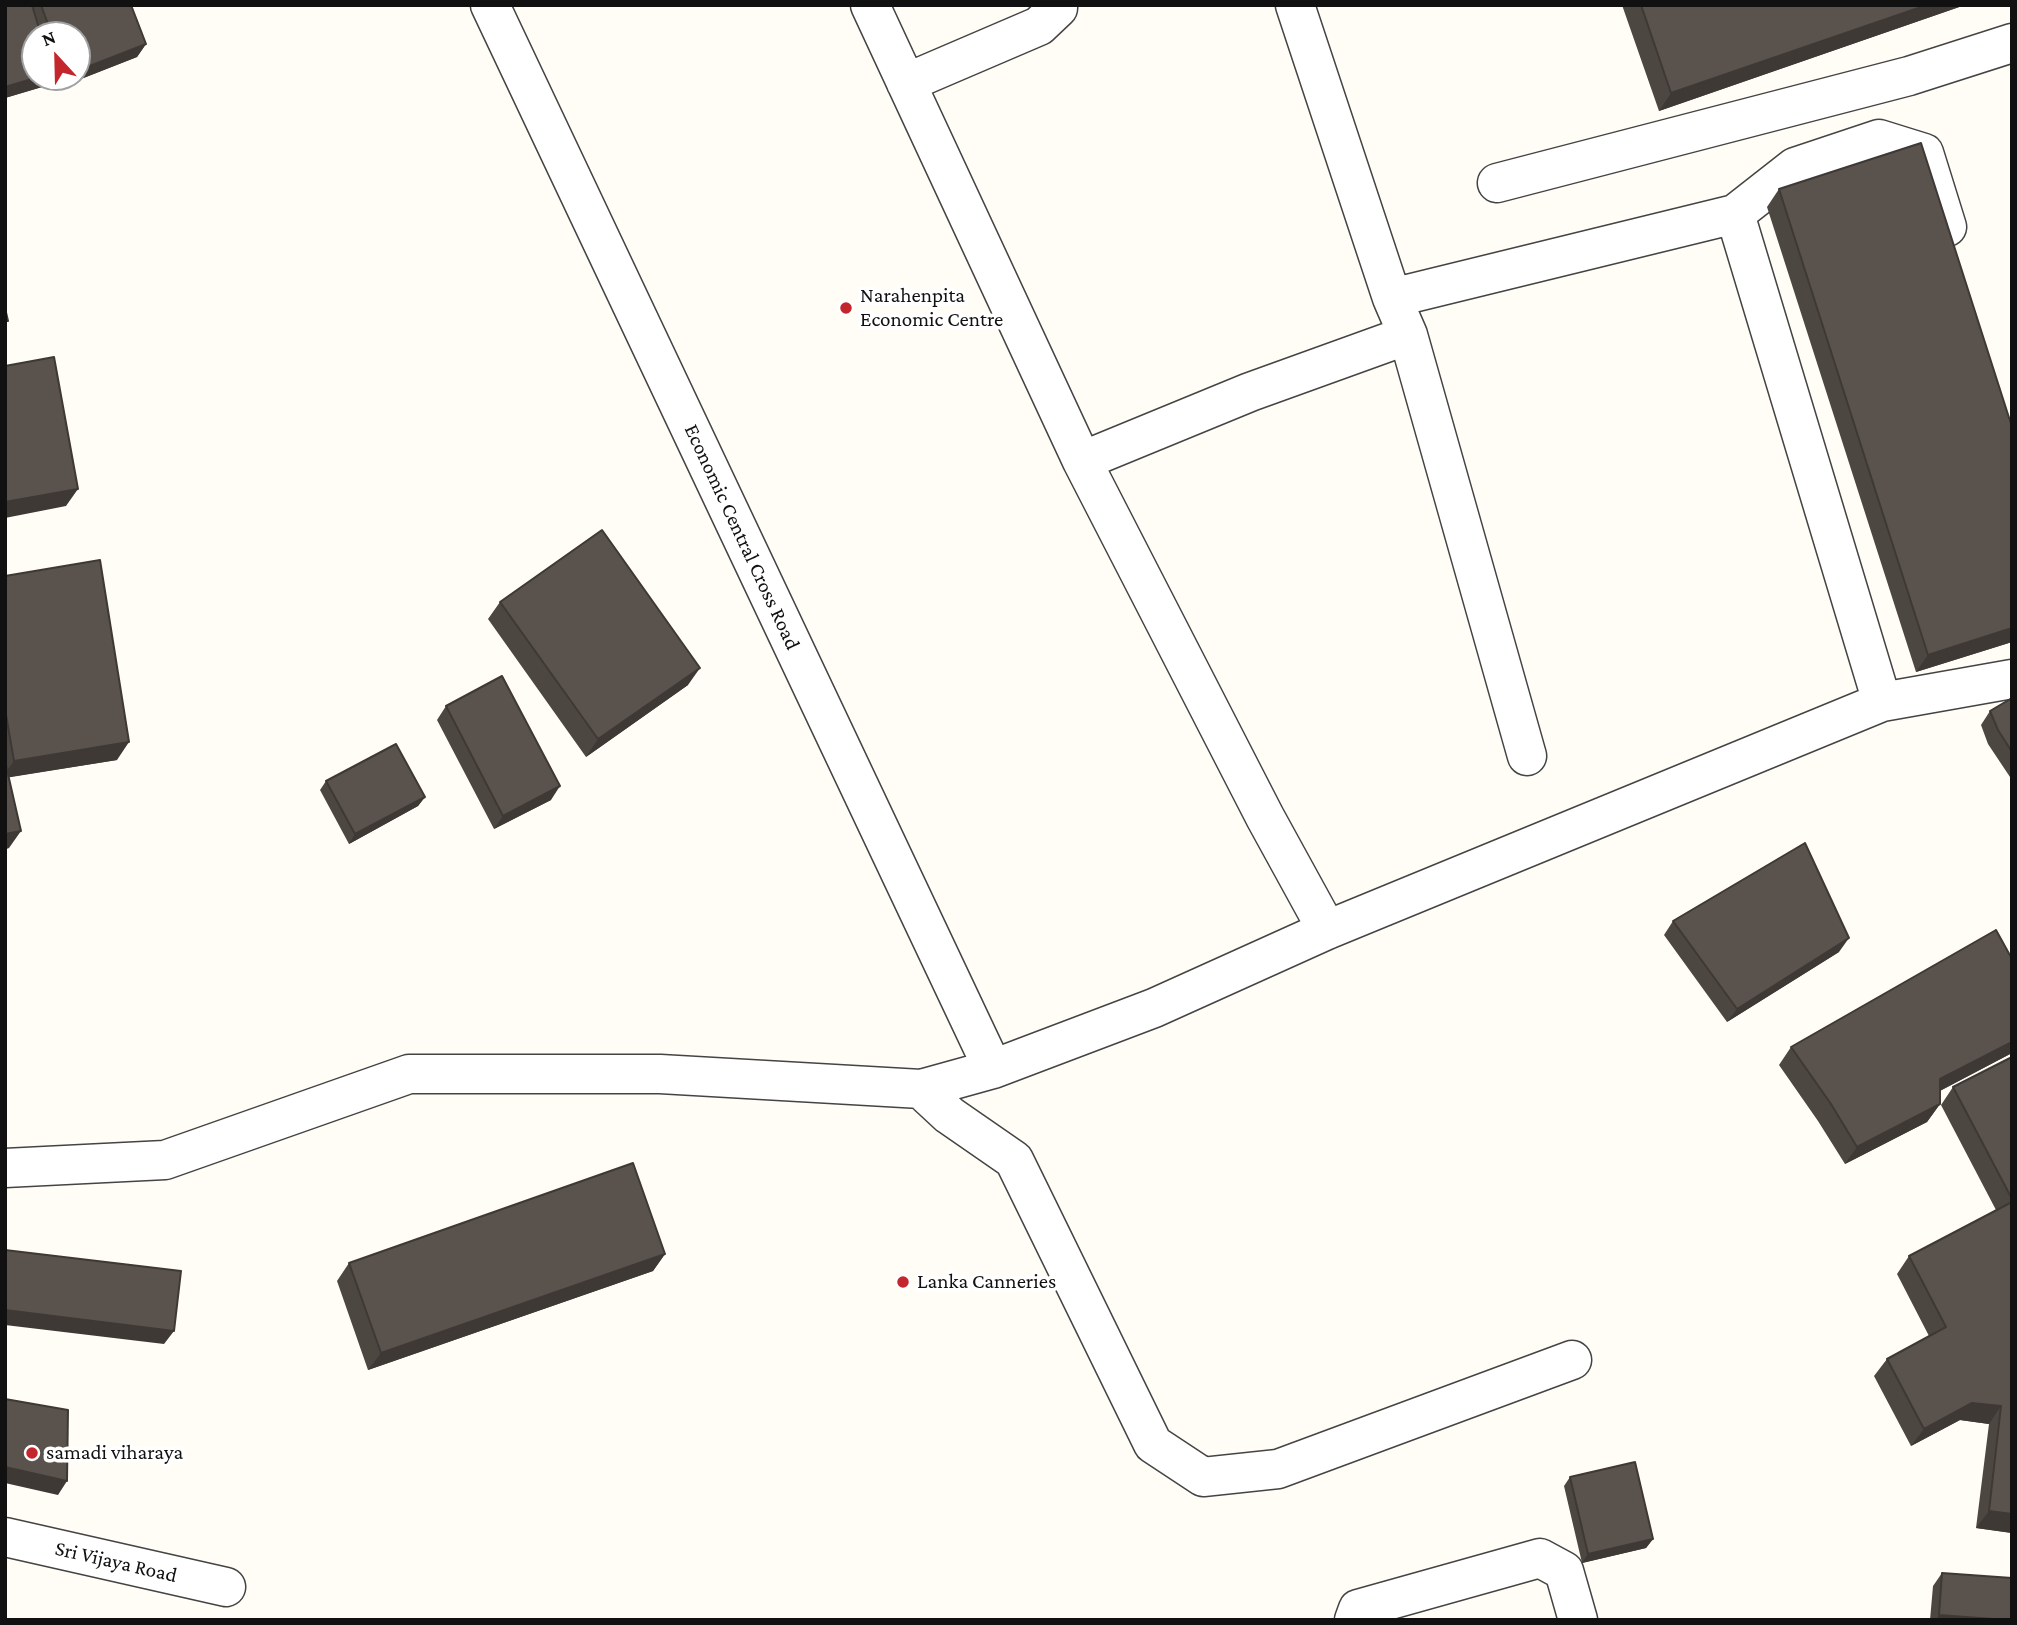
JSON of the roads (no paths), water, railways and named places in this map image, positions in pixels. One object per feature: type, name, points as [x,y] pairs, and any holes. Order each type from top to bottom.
[{"type":"street","name":"Economic Central Cross Road","points":[[490,5],[993,1069]]},
{"type":"street","points":[[870,5],[1082,461],[1265,817],[1327,930]]},
{"type":"street","points":[[906,83],[1039,26],[1058,5]]},
{"type":"street","points":[[1295,5],[1392,298],[1408,335],[1527,756]]},
{"type":"street","points":[[1497,183],[1909,75],[2012,43]]},
{"type":"street","points":[[1392,298],[1735,214],[1795,167],[1879,139],[1924,153],[1956,260]]},
{"type":"street","points":[[1735,214],[1882,702]]},
{"type":"street","points":[[1082,461],[1250,392],[1408,335]]},
{"type":"street","points":[[5,1168],[165,1160],[409,1074],[660,1074],[921,1089],[993,1069],[1154,1008],[1327,930],[1882,702],[2012,679]]},
{"type":"street","points":[[921,1089],[949,1115],[1014,1160],[1153,1444],[1203,1477],[1278,1469],[1572,1360]]},
{"type":"street","name":"Sri Vijaya Road","points":[[5,1537],[226,1587]]},
{"type":"street","points":[[1354,1620],[1358,1609],[1540,1558],[1564,1571],[1578,1620]]},
{"type":"place","name":"Narahenpita Economic Centre","points":[[846,308]]},
{"type":"place","name":"Lanka Canneries","points":[[903,1282]]},
{"type":"place","name":"samadi viharaya","points":[[32,1453]]}]
